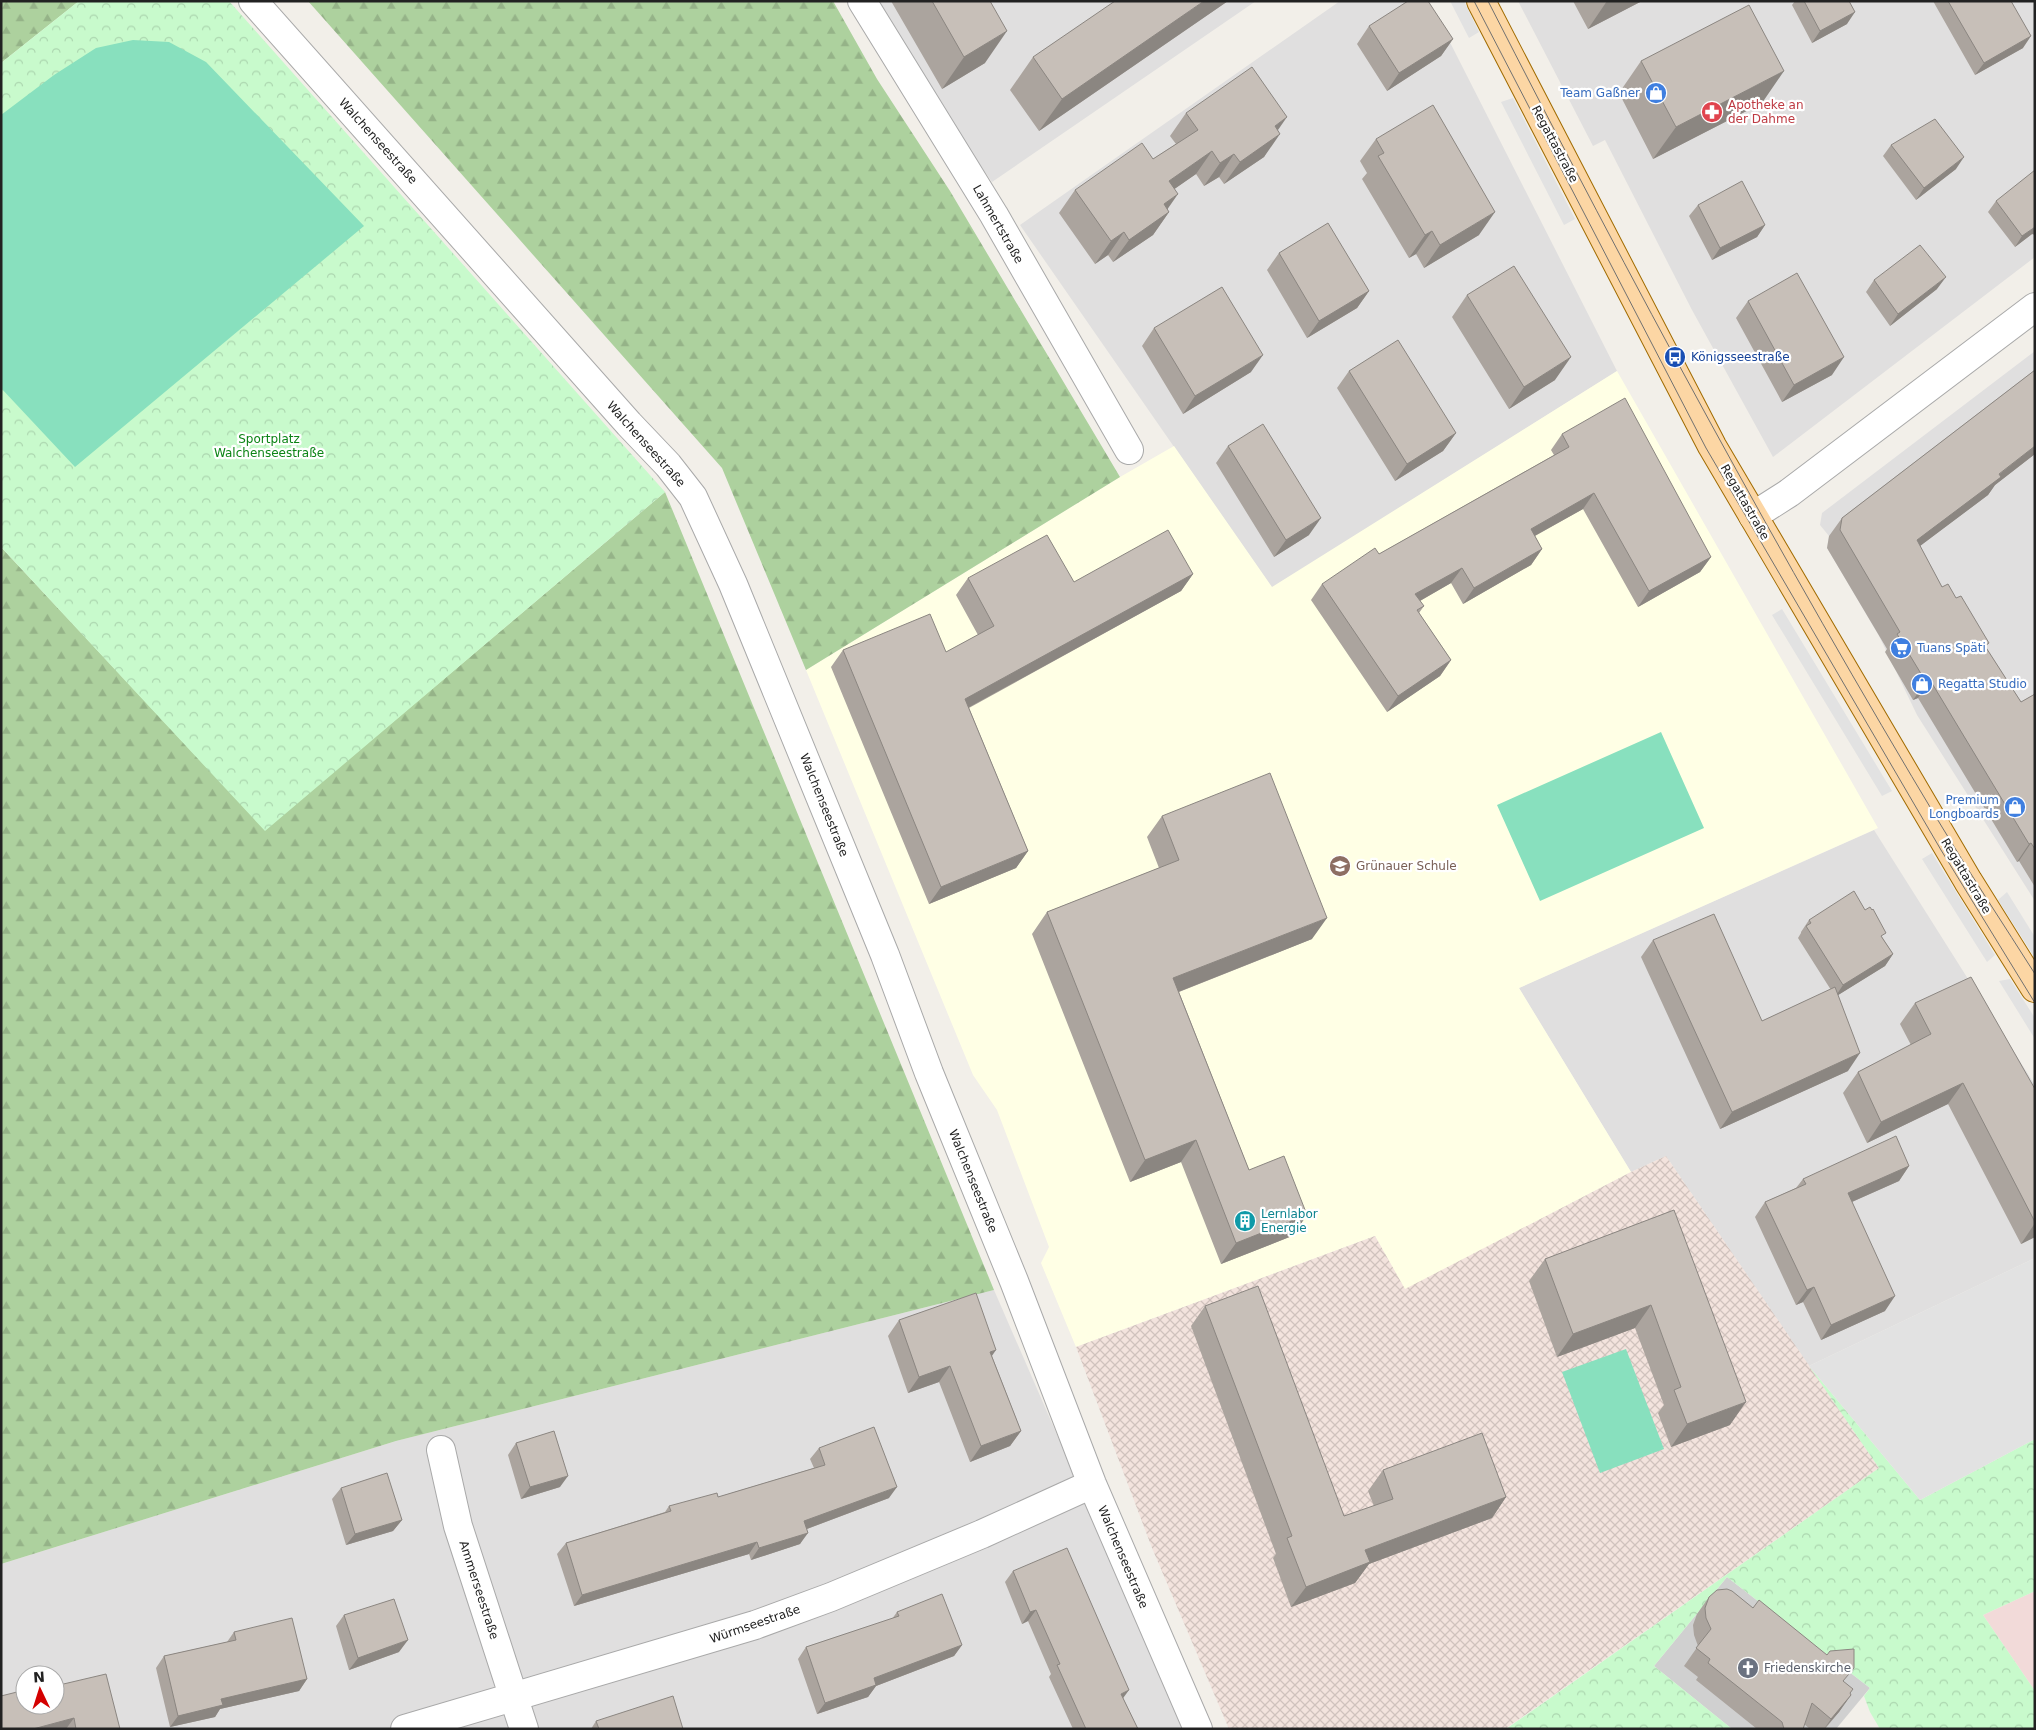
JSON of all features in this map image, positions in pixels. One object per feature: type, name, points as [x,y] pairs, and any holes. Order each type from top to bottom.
[{"type":"main road","name":"Regattastraße","points":[[1481,1],[1708,437],[1752,516],[1968,881],[2035,988]]},
{"type":"street","name":"Walchenseestraße","points":[[253,1],[629,424],[668,465],[693,497],[733,584],[885,955],[929,1073],[1014,1281],[1092,1484],[1198,1729]]},
{"type":"street","name":"Lahmertstraße","points":[[862,1],[994,215],[1129,450]]},
{"type":"street","points":[[1752,516],[1789,493],[2035,307]]},
{"type":"street","name":"Ammerseestraße","points":[[441,1450],[458,1526],[524,1729]]},
{"type":"street","name":"Würmseestraße","points":[[405,1729],[755,1625],[836,1595],[982,1534],[1092,1484]]},
{"type":"shaded area","points":[[877,1],[1256,1],[992,182],[945,115]]},
{"type":"shaded area","points":[[1340,1],[1429,1],[1617,371],[1272,588],[1020,225]]},
{"type":"shaded area","points":[[1450,1],[1464,1],[1479,32],[1469,38]]},
{"type":"shaded area","points":[[1518,1],[2035,1],[2035,257],[1773,457],[1692,310],[1605,140],[1593,146]]},
{"type":"shaded area","points":[[1513,98],[1575,219],[1564,225],[1501,102]]},
{"type":"shaded area","points":[[2035,351],[2035,901],[1917,715],[1879,636],[1827,548],[1829,536],[1820,525],[1822,513]]},
{"type":"shaded area","name":"Grünauer Schule","points":[[1617,371],[1878,828],[1519,988],[1631,1172],[1405,1290],[1375,1236],[1076,1347],[1041,1263],[1049,1247],[997,1110],[973,1075],[806,670],[1120,477],[1174,446],[1272,587]]},
{"type":"shaded area","points":[[1782,609],[1892,791],[1882,796],[1772,615]]},
{"type":"shaded area","points":[[1874,830],[2035,1085],[2035,1258],[1809,1366],[1666,1156],[1631,1172],[1519,988]]},
{"type":"shaded area","points":[[1932,853],[1995,955],[1987,962],[1922,859]]},
{"type":"shaded area","points":[[2007,892],[2035,937],[2035,958],[1998,900]]},
{"type":"shaded area","points":[[2010,979],[2035,1018],[2035,1039],[1999,981]]},
{"type":"shaded area","points":[[1666,1156],[1879,1468],[1505,1729],[1229,1729],[1152,1548],[1076,1347],[1375,1236],[1405,1289],[1631,1172]]},
{"type":"shaded area","points":[[2035,1258],[2035,1439],[1920,1500],[1809,1366]]},
{"type":"shaded area","points":[[994,1290],[1185,1729],[1,1729],[1,1564],[396,1441]]},
{"type":"shaded area","name":"Friedenskirche","points":[[1727,1577],[1870,1688],[1836,1729],[1732,1729],[1654,1666]]},
{"type":"shaded area","points":[[2035,1591],[2035,1691],[1983,1615]]},
{"type":"green space","points":[[1,1],[79,1],[1,63]]},
{"type":"green space","name":"Sportplatz Walchenseestraße","points":[[79,1],[229,1],[665,492],[265,831],[1,547],[1,63]]},
{"type":"green space","points":[[308,1],[833,1],[877,79],[950,191],[1120,477],[806,670],[722,468]]},
{"type":"green space","points":[[133,40],[169,42],[206,62],[364,226],[75,467],[1,388],[1,115],[54,75],[96,48]]},
{"type":"green space","points":[[665,492],[994,1290],[396,1441],[1,1564],[1,547],[265,830]]},
{"type":"green space","points":[[1661,732],[1704,828],[1540,901],[1497,805]]},
{"type":"green space","points":[[1626,1349],[1664,1449],[1600,1473],[1562,1372]]},
{"type":"green space","points":[[1809,1366],[1920,1500],[2035,1439],[2035,1591],[1983,1615],[2035,1691],[2035,1729],[1880,1729],[1870,1712],[1864,1696],[1870,1688],[1727,1577],[1654,1666],[1732,1729],[1506,1729],[1879,1468]]},
{"type":"building","points":[[932,1],[990,1],[1007,31],[964,57]]},
{"type":"building","points":[[1115,1],[1204,1],[1062,99],[1033,57]]},
{"type":"building","points":[[1408,1],[1428,1],[1453,39],[1399,73],[1369,26]]},
{"type":"building","points":[[1804,1],[1849,1],[1855,12],[1820,31]]},
{"type":"building","points":[[1948,1],[2011,1],[2031,36],[1984,63]]},
{"type":"building","points":[[1749,5],[1784,71],[1676,127],[1641,61]]},
{"type":"building","points":[[1252,67],[1287,117],[1275,126],[1280,134],[1240,162],[1234,154],[1220,163],[1212,151],[1169,181],[1178,194],[1164,204],[1169,212],[1129,240],[1124,232],[1111,241],[1075,190],[1142,143],[1153,159],[1198,130],[1186,113]]},
{"type":"building","points":[[1433,105],[1495,212],[1440,245],[1432,231],[1425,235],[1378,156],[1384,153],[1376,139]]},
{"type":"building","points":[[1935,119],[1964,157],[1924,188],[1891,145]]},
{"type":"building","points":[[2035,170],[2035,227],[2022,236],[1996,201]]},
{"type":"building","points":[[1742,181],[1765,225],[1720,248],[1698,205]]},
{"type":"building","points":[[1328,223],[1369,291],[1319,321],[1279,253]]},
{"type":"building","points":[[1920,245],[1946,277],[1898,314],[1874,280]]},
{"type":"building","points":[[1514,266],[1571,357],[1524,387],[1467,295]]},
{"type":"building","points":[[1797,273],[1844,357],[1794,385],[1748,301]]},
{"type":"building","points":[[1222,287],[1263,355],[1195,396],[1154,328]]},
{"type":"building","points":[[1398,340],[1456,433],[1407,464],[1349,371]]},
{"type":"building","points":[[2035,370],[2035,446],[1999,474],[2001,477],[1917,540],[1942,587],[1948,584],[1956,598],[1961,596],[1989,643],[1985,646],[2021,702],[2035,694],[2035,849],[2031,843],[2029,844],[1930,680],[1926,682],[1897,634],[1900,632],[1840,530],[1842,518]]},
{"type":"building","points":[[1625,398],[1711,557],[1649,591],[1594,493],[1531,529],[1542,549],[1474,588],[1462,568],[1415,594],[1424,606],[1417,610],[1451,660],[1398,696],[1322,584],[1375,548],[1379,554],[1569,447],[1562,434]]},
{"type":"building","points":[[1263,424],[1321,518],[1286,540],[1228,446]]},
{"type":"building","points":[[1168,530],[1193,574],[965,699],[1028,851],[941,887],[843,650],[930,614],[946,652],[994,626],[968,578],[1047,535],[1074,582]]},
{"type":"building","points":[[1270,773],[1327,918],[1173,978],[1249,1170],[1284,1156],[1307,1215],[1236,1243],[1196,1140],[1145,1160],[1047,912],[1179,860],[1162,816]]},
{"type":"building","points":[[1854,891],[1865,910],[1870,907],[1873,909],[1886,933],[1881,936],[1893,954],[1843,985],[1806,926],[1811,923],[1809,920]]},
{"type":"building","points":[[1714,914],[1762,1021],[1835,987],[1860,1053],[1732,1112],[1653,940]]},
{"type":"building","points":[[1971,977],[2035,1089],[2035,1222],[1963,1083],[1881,1122],[1858,1072],[1931,1034],[1915,1003]]},
{"type":"building","points":[[1896,1136],[1909,1166],[1848,1193],[1895,1296],[1831,1325],[1814,1287],[1807,1290],[1765,1202],[1806,1184],[1803,1179]]},
{"type":"building","points":[[1674,1210],[1746,1402],[1687,1424],[1674,1390],[1681,1387],[1651,1305],[1573,1334],[1545,1259]]},
{"type":"building","points":[[1258,1286],[1344,1516],[1393,1499],[1383,1470],[1482,1433],[1506,1497],[1365,1550],[1370,1562],[1306,1587],[1287,1538],[1292,1536],[1205,1306]]},
{"type":"building","points":[[976,1293],[996,1350],[990,1352],[1021,1431],[981,1446],[950,1366],[919,1377],[899,1320]]},
{"type":"building","points":[[874,1427],[897,1487],[804,1521],[808,1533],[759,1548],[757,1542],[582,1595],[566,1543],[671,1511],[669,1506],[717,1493],[718,1497],[825,1465],[819,1448]]},
{"type":"building","points":[[554,1431],[568,1476],[530,1487],[516,1443]]},
{"type":"building","points":[[387,1473],[402,1520],[355,1534],[341,1488]]},
{"type":"building","points":[[1067,1548],[1129,1690],[1121,1694],[1138,1729],[1086,1729],[1057,1665],[1060,1664],[1036,1610],[1030,1612],[1013,1571]]},
{"type":"building","name":"Friedenskirche","points":[[1727,1589],[1753,1608],[1759,1600],[1827,1655],[1830,1651],[1854,1649],[1854,1668],[1843,1681],[1853,1689],[1850,1693],[1851,1695],[1831,1719],[1812,1703],[1803,1729],[1784,1729],[1782,1722],[1708,1663],[1710,1659],[1696,1648],[1711,1629],[1706,1618],[1705,1608],[1709,1597],[1717,1590]]},
{"type":"building","points":[[942,1594],[962,1645],[874,1678],[876,1685],[825,1703],[806,1647],[899,1616],[897,1612]]},
{"type":"building","points":[[394,1599],[408,1640],[358,1658],[344,1615]]},
{"type":"building","points":[[292,1618],[307,1679],[221,1699],[223,1705],[178,1716],[164,1656],[236,1640],[234,1632]]},
{"type":"building","points":[[106,1674],[120,1729],[76,1729],[74,1718],[33,1729],[1,1729],[1,1696],[15,1692],[15,1715],[65,1715],[65,1684]]},
{"type":"building","points":[[673,1696],[683,1729],[599,1729],[596,1721]]},
{"type":"tram line","points":[[1474,1],[1706,448],[1941,850],[2035,1003]]},
{"type":"tram line","points":[[1488,1],[1596,210],[1765,521],[1942,827],[2035,974]]},
{"type":"place","name":"Team Gaßner","points":[[1656,93]]},
{"type":"place","name":"Apotheke an der Dahme","points":[[1712,112]]},
{"type":"place","name":"Königsseestraße","points":[[1675,357]]},
{"type":"place","name":"Tuans Späti","points":[[1901,648]]},
{"type":"place","name":"Regatta Studio","points":[[1922,684]]},
{"type":"place","name":"Premium Longboards","points":[[2015,807]]},
{"type":"place","name":"Grünauer Schule","points":[[1340,866]]},
{"type":"place","name":"Lernlabor Energie","points":[[1245,1221]]},
{"type":"place","name":"Friedenskirche","points":[[1748,1668]]}]
